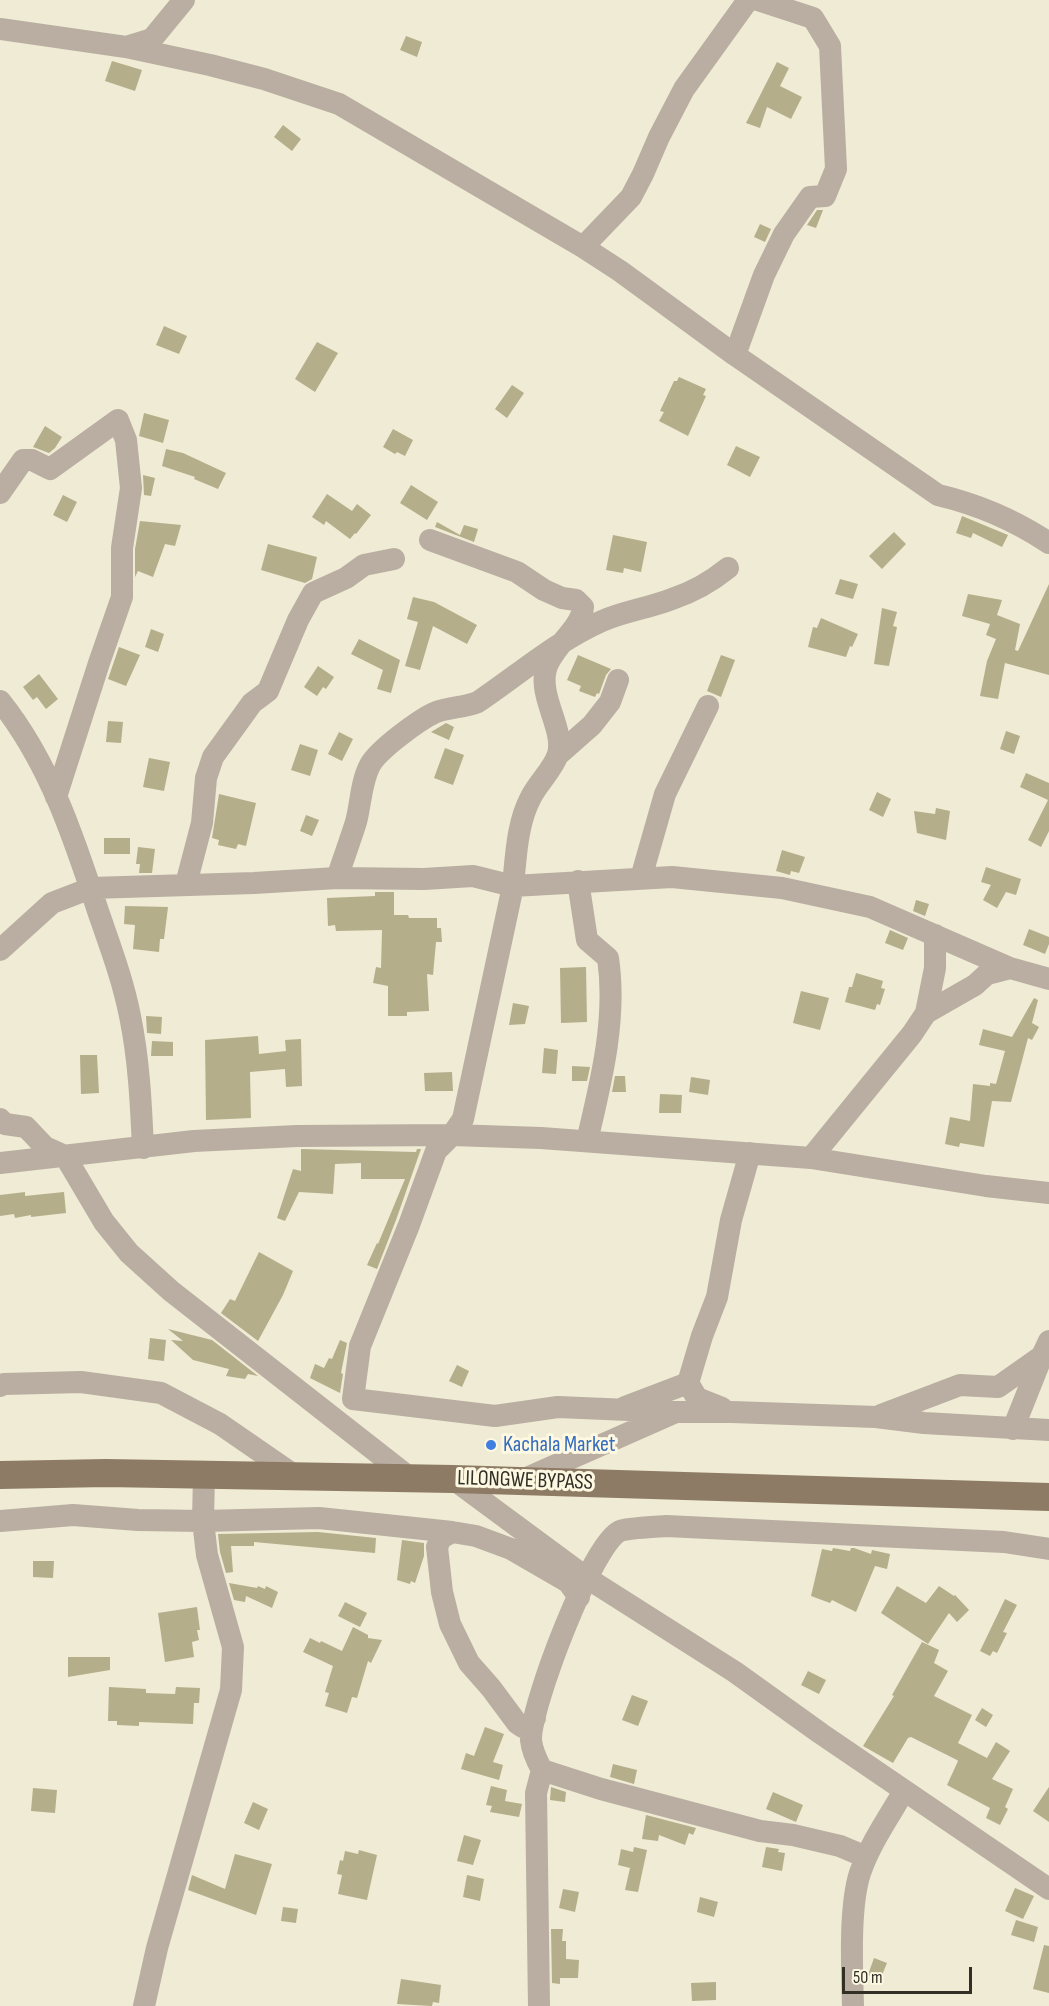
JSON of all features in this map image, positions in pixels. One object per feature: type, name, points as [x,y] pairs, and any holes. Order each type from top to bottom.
[{"type":"main road","name":"LILONGWE BYPASS","points":[[0,1475],[294,1475],[1049,1497]]},
{"type":"street","points":[[126,47],[152,39],[184,0]]},
{"type":"street","points":[[583,247],[631,198],[644,174],[659,136],[684,89],[748,0]]},
{"type":"street","points":[[735,356],[764,275],[784,234],[810,197],[825,196],[836,169],[830,46],[813,18],[758,0]]},
{"type":"street","points":[[0,29],[126,47],[264,79],[339,104],[620,271],[735,356],[938,495],[955,499],[1028,529],[1049,543]]},
{"type":"street","points":[[0,493],[24,460],[32,460],[50,469],[118,420],[126,440],[131,488],[122,548],[122,597],[56,797]]},
{"type":"street","points":[[430,540],[517,572],[544,590],[562,598],[576,600],[583,607],[582,615],[546,668],[544,685],[559,742],[558,754]]},
{"type":"street","points":[[186,884],[202,823],[206,778],[213,757],[252,703],[268,691],[298,620],[313,592],[346,578],[363,565],[394,559]]},
{"type":"street","points":[[337,878],[355,824],[365,775],[380,752],[434,713],[478,702],[559,646],[601,622],[645,606],[672,600],[713,580],[728,568]]},
{"type":"street","points":[[618,680],[610,702],[592,725],[558,754],[531,796],[525,810],[516,847],[513,886],[463,1119],[452,1135],[436,1151],[360,1346],[353,1399],[495,1416],[558,1407],[876,1417],[924,1423],[1049,1430]]},
{"type":"street","points":[[0,701],[18,724],[56,797],[91,888],[115,960],[130,1016],[139,1082],[143,1148]]},
{"type":"street","points":[[641,878],[665,794],[708,706]]},
{"type":"street","points":[[0,950],[52,903],[91,888],[337,878],[424,879],[473,876],[513,886],[672,877],[782,888],[870,907],[1010,968],[1049,979]]},
{"type":"street","points":[[578,881],[588,940],[608,958],[611,981],[607,1040],[600,1087],[587,1141]]},
{"type":"street","points":[[811,1158],[912,1034],[926,1013],[935,968],[935,935]]},
{"type":"street","points":[[926,1013],[975,985],[987,974],[1010,968]]},
{"type":"street","points":[[0,1119],[4,1124],[26,1127],[45,1148],[65,1156],[104,1222],[138,1261],[171,1291],[410,1478]]},
{"type":"street","points":[[0,1163],[194,1141],[297,1136],[452,1135],[587,1141],[811,1158],[986,1186],[1049,1193]]},
{"type":"street","points":[[732,1412],[697,1398],[688,1383],[717,1297],[731,1220],[750,1153]]},
{"type":"street","points":[[876,1417],[960,1385],[998,1387],[1046,1348]]},
{"type":"street","points":[[1013,1429],[1046,1348]]},
{"type":"street","points":[[0,1386],[4,1384],[81,1382],[161,1393],[220,1424],[294,1475]]},
{"type":"street","points":[[618,1409],[688,1383]]},
{"type":"street","points":[[520,1481],[676,1412]]},
{"type":"street","points":[[144,2006],[157,1948],[231,1690],[233,1647],[207,1555],[203,1521],[204,1474]]},
{"type":"street","points":[[453,1479],[583,1587],[735,1672],[904,1791],[1049,1889]]},
{"type":"street","points":[[0,1521],[73,1515],[138,1520],[203,1521],[319,1518],[452,1532],[476,1536],[510,1549],[568,1582],[583,1587]]},
{"type":"street","points":[[539,2006],[536,1793],[542,1770],[531,1740],[541,1692],[583,1587],[603,1548],[620,1532],[666,1526],[1004,1542],[1049,1549]]},
{"type":"street","points":[[452,1532],[441,1538],[437,1547],[442,1592],[450,1624],[463,1652],[517,1723],[523,1727],[530,1726],[535,1718]]},
{"type":"street","points":[[542,1770],[601,1789],[760,1831],[793,1835],[840,1846],[866,1857]]},
{"type":"street","points":[[853,2006],[852,1949],[855,1895],[866,1857],[904,1791]]},
{"type":"building","points":[[406,36],[422,42],[417,57],[400,50]]},
{"type":"building","points":[[112,61],[142,70],[135,91],[105,81]]},
{"type":"building","points":[[777,62],[789,68],[780,86],[802,97],[791,119],[767,107],[760,128],[746,123]]},
{"type":"building","points":[[283,125],[301,139],[292,151],[274,137]]},
{"type":"building","points":[[817,210],[823,210],[816,228],[807,225]]},
{"type":"building","points":[[760,224],[771,229],[765,242],[754,237]]},
{"type":"building","points":[[164,326],[187,336],[179,354],[156,345]]},
{"type":"building","points":[[317,342],[338,353],[315,392],[295,379]]},
{"type":"building","points":[[679,377],[706,389],[703,395],[706,396],[688,436],[659,421],[664,412],[660,411],[674,381],[677,381]]},
{"type":"building","points":[[512,385],[524,393],[507,418],[495,409]]},
{"type":"building","points":[[144,413],[169,420],[163,443],[139,436]]},
{"type":"building","points":[[45,426],[62,437],[49,453],[33,447]]},
{"type":"building","points":[[393,429],[413,440],[405,456],[397,452],[395,454],[383,447]]},
{"type":"building","points":[[736,446],[760,457],[750,477],[727,465]]},
{"type":"building","points":[[166,449],[183,453],[226,473],[218,489],[194,479],[195,477],[162,466]]},
{"type":"building","points":[[143,475],[155,478],[151,496],[144,495]]},
{"type":"building","points":[[411,485],[438,502],[427,520],[400,503]]},
{"type":"building","points":[[327,494],[352,511],[357,504],[371,515],[350,539],[326,521],[324,525],[312,517]]},
{"type":"building","points":[[63,495],[77,502],[67,522],[53,515]]},
{"type":"building","points":[[962,516],[1008,535],[1002,547],[973,533],[971,538],[956,533]]},
{"type":"building","points":[[140,521],[181,525],[175,546],[165,544],[153,577],[138,571],[135,577],[135,549]]},
{"type":"building","points":[[437,522],[460,535],[464,525],[478,529],[474,542],[435,527]]},
{"type":"building","points":[[894,532],[906,544],[882,569],[869,556]]},
{"type":"building","points":[[613,535],[647,542],[641,572],[624,568],[623,573],[606,570]]},
{"type":"building","points":[[268,544],[317,557],[312,579],[305,583],[261,570]]},
{"type":"building","points":[[840,579],[858,584],[853,599],[835,594]]},
{"type":"building","points":[[1049,584],[1049,675],[1005,663],[998,699],[980,696],[987,661],[996,639],[986,635],[990,624],[962,616],[968,594],[1002,600],[997,615],[1020,624],[1015,650],[1018,651]]},
{"type":"building","points":[[413,597],[434,602],[477,625],[467,644],[433,626],[420,670],[405,666],[418,622],[407,619]]},
{"type":"building","points":[[882,608],[897,612],[893,626],[897,627],[889,666],[874,664]]},
{"type":"building","points":[[821,618],[858,634],[846,657],[808,647],[813,627],[817,628]]},
{"type":"building","points":[[151,629],[164,634],[158,652],[145,647]]},
{"type":"building","points":[[359,639],[400,660],[391,693],[377,689],[383,670],[351,654]]},
{"type":"building","points":[[119,647],[140,655],[126,686],[108,679]]},
{"type":"building","points":[[578,655],[611,669],[606,675],[599,694],[597,693],[595,697],[579,691],[581,686],[567,680]]},
{"type":"building","points":[[721,655],[735,660],[721,697],[707,691]]},
{"type":"building","points":[[318,666],[334,677],[326,689],[323,687],[317,696],[304,687]]},
{"type":"building","points":[[39,674],[58,699],[46,709],[37,697],[33,700],[23,687]]},
{"type":"building","points":[[108,721],[123,722],[121,743],[106,742]]},
{"type":"building","points":[[446,723],[454,727],[449,740],[431,732]]},
{"type":"building","points":[[1006,731],[1020,736],[1014,754],[1000,749]]},
{"type":"building","points":[[339,732],[353,739],[342,761],[328,754]]},
{"type":"building","points":[[300,744],[318,750],[310,776],[291,770]]},
{"type":"building","points":[[445,748],[464,755],[453,785],[434,778]]},
{"type":"building","points":[[149,758],[170,762],[164,791],[143,787]]},
{"type":"building","points":[[1026,773],[1049,783],[1049,831],[1041,847],[1028,840],[1048,800],[1020,787]]},
{"type":"building","points":[[877,792],[891,799],[883,817],[869,810]]},
{"type":"building","points":[[219,794],[256,803],[246,846],[238,844],[236,849],[218,845],[219,840],[212,838]]},
{"type":"building","points":[[936,808],[950,811],[946,840],[917,833],[914,811],[935,814]]},
{"type":"building","points":[[306,815],[319,820],[312,836],[300,831]]},
{"type":"building","points":[[104,838],[130,838],[130,854],[104,854]]},
{"type":"building","points":[[138,847],[155,849],[152,873],[139,873],[140,864],[136,864]]},
{"type":"building","points":[[782,850],[805,857],[799,873],[791,871],[790,875],[776,871]]},
{"type":"building","points":[[986,867],[1021,879],[1016,895],[1006,892],[997,908],[983,900],[991,885],[981,882]]},
{"type":"building","points":[[375,892],[394,892],[394,915],[408,915],[409,918],[437,918],[437,928],[441,928],[442,942],[436,942],[433,975],[427,974],[429,1011],[407,1012],[407,1016],[388,1016],[388,986],[373,983],[376,967],[381,968],[382,930],[336,931],[335,925],[328,926],[327,898],[375,896]]},
{"type":"building","points":[[916,900],[929,904],[925,916],[913,911]]},
{"type":"building","points":[[125,906],[168,907],[164,939],[160,939],[159,952],[133,949],[135,925],[124,924]]},
{"type":"building","points":[[1029,929],[1049,937],[1045,954],[1023,945]]},
{"type":"building","points":[[890,930],[908,938],[903,950],[885,943]]},
{"type":"building","points":[[586,967],[587,1022],[561,1023],[560,968]]},
{"type":"building","points":[[856,973],[883,981],[881,988],[885,989],[880,1005],[877,1004],[875,1010],[845,1002]]},
{"type":"building","points":[[801,991],[829,998],[820,1030],[793,1023]]},
{"type":"building","points":[[1034,998],[1038,1000],[1032,1023],[1039,1027],[1032,1040],[1028,1038],[1011,1102],[992,1101],[984,1147],[960,1143],[959,1147],[945,1144],[950,1117],[970,1121],[973,1084],[990,1086],[990,1083],[996,1084],[1005,1051],[979,1045],[983,1029],[1012,1037]]},
{"type":"building","points":[[513,1003],[529,1006],[525,1024],[509,1025]]},
{"type":"building","points":[[146,1016],[162,1017],[161,1034],[147,1033]]},
{"type":"building","points":[[258,1036],[259,1054],[286,1051],[285,1040],[301,1039],[302,1086],[286,1087],[285,1069],[250,1072],[251,1118],[206,1120],[205,1040]]},
{"type":"building","points":[[152,1041],[173,1042],[173,1056],[151,1056]]},
{"type":"building","points":[[544,1048],[558,1050],[556,1074],[542,1073]]},
{"type":"building","points":[[80,1055],[97,1055],[99,1093],[81,1094]]},
{"type":"building","points":[[572,1066],[590,1067],[587,1081],[572,1081]]},
{"type":"building","points":[[452,1072],[453,1091],[425,1091],[424,1073]]},
{"type":"building","points":[[615,1076],[625,1076],[626,1092],[612,1092]]},
{"type":"building","points":[[691,1077],[710,1080],[708,1095],[689,1092]]},
{"type":"building","points":[[660,1094],[682,1095],[681,1113],[659,1113]]},
{"type":"building","points":[[301,1149],[416,1152],[417,1149],[421,1149],[377,1269],[367,1265],[405,1179],[361,1179],[361,1163],[335,1164],[333,1194],[299,1192],[285,1221],[277,1218],[293,1169],[301,1171]]},
{"type":"building","points":[[25,1192],[25,1196],[64,1192],[66,1213],[15,1218],[14,1214],[0,1216],[0,1195]]},
{"type":"building","points":[[259,1252],[293,1271],[258,1341],[221,1313],[230,1299],[235,1301]]},
{"type":"building","points":[[168,1329],[212,1340],[258,1376],[248,1374],[245,1379],[226,1376],[229,1369],[193,1360],[171,1340],[183,1341]]},
{"type":"building","points":[[150,1338],[166,1340],[164,1361],[148,1359]]},
{"type":"building","points":[[340,1340],[347,1343],[340,1393],[310,1378],[315,1364],[324,1368],[329,1358],[332,1359]]},
{"type":"building","points":[[457,1365],[469,1371],[462,1387],[449,1381]]},
{"type":"building","points":[[318,1532],[376,1538],[375,1553],[254,1542],[254,1546],[231,1546],[233,1572],[226,1573],[218,1534]]},
{"type":"building","points":[[402,1540],[424,1543],[424,1556],[415,1583],[411,1581],[410,1584],[397,1580]]},
{"type":"building","points":[[833,1548],[850,1551],[854,1548],[871,1554],[872,1550],[890,1554],[887,1569],[875,1566],[856,1612],[832,1600],[830,1603],[811,1596],[822,1549],[832,1551]]},
{"type":"building","points":[[33,1561],[54,1561],[53,1578],[33,1577]]},
{"type":"building","points":[[229,1583],[257,1588],[258,1586],[265,1589],[266,1586],[278,1592],[272,1608],[246,1596],[245,1602],[234,1600]]},
{"type":"building","points":[[897,1586],[926,1603],[939,1586],[955,1595],[969,1610],[957,1622],[949,1613],[928,1644],[881,1613]]},
{"type":"building","points":[[1005,1599],[1017,1605],[1003,1632],[1007,1633],[997,1653],[993,1651],[990,1656],[980,1651]]},
{"type":"building","points":[[345,1602],[367,1613],[360,1627],[338,1616]]},
{"type":"building","points":[[197,1607],[200,1630],[197,1630],[199,1640],[192,1642],[194,1657],[165,1662],[158,1613]]},
{"type":"building","points":[[353,1627],[368,1635],[368,1638],[382,1640],[371,1663],[368,1661],[357,1698],[352,1697],[347,1713],[325,1706],[329,1693],[325,1692],[333,1666],[303,1652],[310,1638],[342,1651]]},
{"type":"building","points":[[922,1642],[939,1650],[934,1663],[948,1671],[934,1696],[972,1715],[958,1743],[987,1758],[996,1742],[1010,1751],[992,1779],[1013,1789],[1005,1807],[1008,1809],[1000,1825],[986,1818],[990,1808],[947,1785],[957,1760],[911,1737],[908,1738],[893,1763],[863,1746],[894,1696],[892,1695]]},
{"type":"building","points":[[68,1657],[110,1657],[110,1670],[68,1677]]},
{"type":"building","points":[[808,1671],[826,1680],[819,1694],[801,1685]]},
{"type":"building","points":[[109,1687],[146,1689],[146,1693],[175,1694],[176,1687],[200,1688],[199,1703],[194,1703],[193,1724],[139,1722],[139,1726],[117,1725],[117,1721],[108,1721]]},
{"type":"building","points":[[632,1695],[648,1701],[638,1726],[622,1720]]},
{"type":"building","points":[[982,1708],[993,1715],[986,1727],[975,1720]]},
{"type":"building","points":[[485,1727],[504,1734],[493,1762],[503,1765],[499,1780],[461,1769],[466,1753],[474,1756]]},
{"type":"building","points":[[613,1764],[637,1770],[634,1784],[610,1777]]},
{"type":"building","points":[[491,1786],[507,1790],[505,1801],[522,1804],[519,1817],[490,1812],[492,1806],[486,1805]]},
{"type":"building","points":[[551,1787],[566,1792],[565,1802],[550,1800]]},
{"type":"building","points":[[1049,1787],[1049,1822],[1033,1811]]},
{"type":"building","points":[[33,1788],[57,1790],[55,1813],[31,1811]]},
{"type":"building","points":[[773,1792],[803,1805],[796,1822],[766,1809]]},
{"type":"building","points":[[253,1802],[268,1809],[259,1830],[244,1823]]},
{"type":"building","points":[[646,1815],[696,1828],[693,1835],[689,1833],[685,1845],[659,1835],[658,1841],[642,1839]]},
{"type":"building","points":[[464,1835],[481,1840],[473,1865],[457,1861]]},
{"type":"building","points":[[634,1847],[647,1850],[638,1892],[625,1890],[630,1868],[618,1865],[621,1849],[633,1852]]},
{"type":"building","points":[[766,1847],[779,1849],[778,1852],[785,1853],[782,1871],[762,1867]]},
{"type":"building","points":[[359,1850],[377,1855],[367,1900],[338,1894],[342,1875],[337,1874],[340,1860],[343,1861],[345,1851],[358,1854]]},
{"type":"building","points":[[235,1854],[272,1864],[256,1915],[188,1890],[192,1875],[225,1889]]},
{"type":"building","points":[[467,1875],[484,1879],[480,1901],[463,1897]]},
{"type":"building","points":[[1015,1888],[1034,1896],[1023,1919],[1005,1911]]},
{"type":"building","points":[[563,1889],[579,1892],[575,1912],[559,1908]]},
{"type":"building","points":[[700,1897],[718,1902],[714,1917],[697,1912]]},
{"type":"building","points":[[283,1907],[298,1909],[296,1923],[281,1921]]},
{"type":"building","points":[[1016,1920],[1038,1927],[1034,1942],[1011,1935]]},
{"type":"building","points":[[551,1929],[563,1929],[562,1941],[566,1941],[566,1959],[579,1960],[578,1978],[560,1978],[560,1984],[552,1983]]},
{"type":"building","points":[[1044,1945],[1049,1946],[1049,1993],[1033,1989]]},
{"type":"building","points":[[874,1958],[887,1963],[880,1980],[868,1975]]},
{"type":"building","points":[[401,1979],[441,1985],[439,2003],[433,2002],[432,2006],[397,2004]]},
{"type":"building","points":[[716,1982],[716,2000],[692,2001],[691,1983]]},
{"type":"place","name":"Kachala Market","points":[[491,1445]]}]
